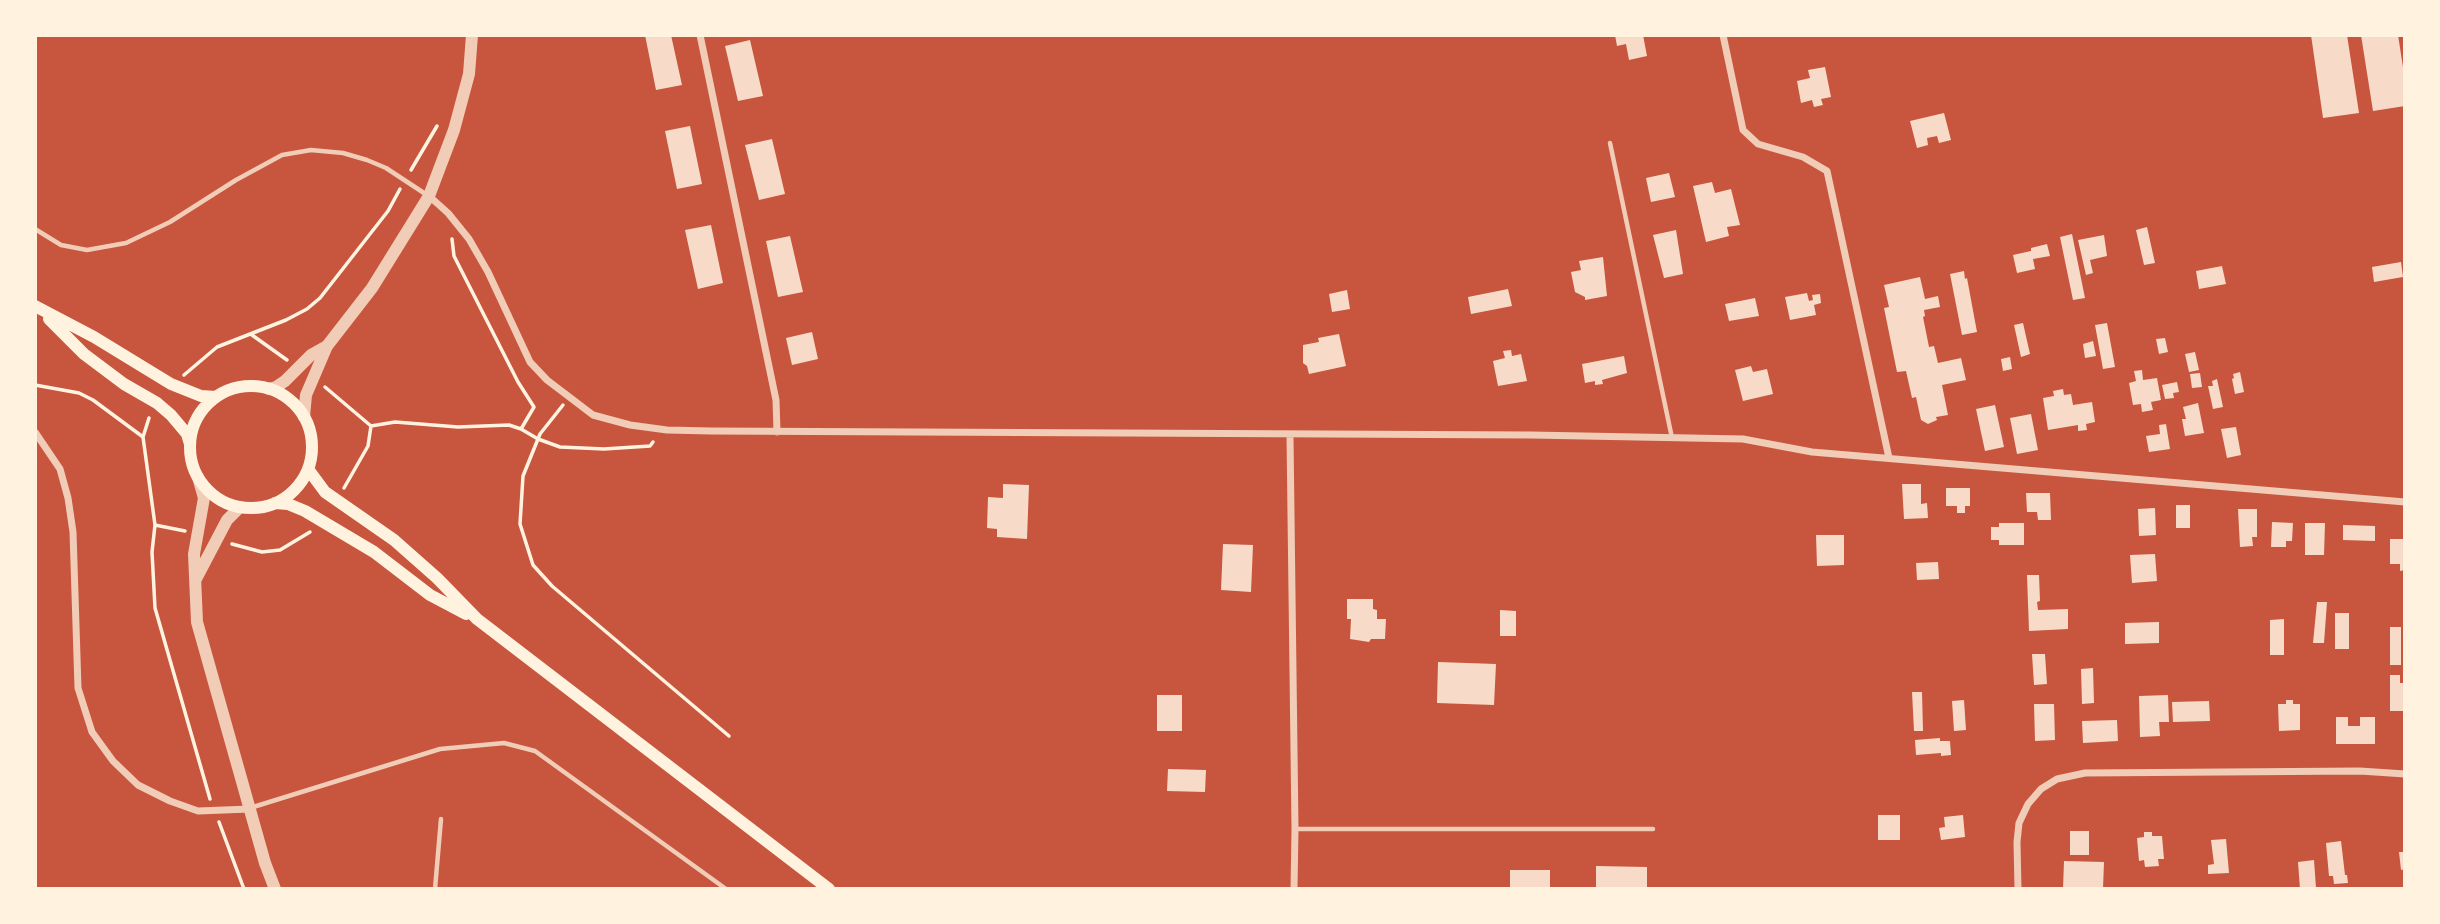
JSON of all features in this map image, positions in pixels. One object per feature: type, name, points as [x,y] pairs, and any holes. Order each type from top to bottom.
[{"type":"main road","points":[[38,309],[94,337],[171,384],[190,393],[216,397]]},
{"type":"main road","points":[[38,309],[84,354],[124,384],[157,403],[180,424],[191,444]]},
{"type":"main road","points":[[275,503],[295,490],[308,469],[312,452],[311,434],[304,417],[289,399],[269,389],[247,386],[226,392],[208,404],[195,423],[191,444],[198,477],[216,496],[240,507],[275,503],[288,504],[305,511],[374,552],[430,595],[477,619]]},
{"type":"main road","points":[[308,469],[324,492],[394,540],[437,578],[477,619],[829,889]]},
{"type":"street","points":[[304,417],[306,395],[327,346],[372,288],[429,196],[454,130],[469,74],[472,35]]},
{"type":"street","points":[[700,35],[776,400],[777,432]]},
{"type":"street","points":[[1723,35],[1743,130],[1758,144],[1803,157],[1827,171],[1889,458]]},
{"type":"street","points":[[429,196],[448,213],[469,239],[488,272],[530,362],[568,398],[593,415],[629,425],[667,430],[777,432],[1531,435],[1743,439],[1812,452],[2405,502]]},
{"type":"street","points":[[269,389],[285,381],[311,355],[327,346]]},
{"type":"street","points":[[35,432],[60,470],[68,498],[73,532],[78,688],[92,732],[113,761],[138,785],[170,801],[198,811],[250,808]]},
{"type":"street","points":[[1290,436],[1294,889]]},
{"type":"street","points":[[198,477],[204,506],[196,533],[197,622],[265,863],[275,889]]},
{"type":"street","points":[[195,580],[227,520],[240,507]]},
{"type":"street","points":[[2018,889],[2017,842],[2020,823],[2028,804],[2041,789],[2057,779],[2085,773],[2360,771],[2405,774]]},
{"type":"lane","points":[[1610,143],[1673,438]]},
{"type":"lane","points":[[35,229],[61,246],[87,250],[126,243],[170,222],[236,180],[282,155],[311,149],[343,153],[386,167],[429,196]]},
{"type":"lane","points":[[250,808],[440,749],[504,743],[535,751],[726,889]]},
{"type":"lane","points":[[435,889],[441,819]]},
{"type":"lane","points":[[1295,829],[1653,830]]},
{"type":"path","points":[[171,384],[217,347],[286,320],[307,309],[320,298],[388,211],[441,120]]},
{"type":"path","points":[[448,213],[454,256],[518,382],[534,407],[522,429]]},
{"type":"path","points":[[252,335],[298,368]]},
{"type":"path","points":[[313,379],[371,426],[395,422],[458,427],[509,425],[560,447],[604,449],[650,446],[667,430]]},
{"type":"path","points":[[35,385],[79,393],[93,400],[143,437]]},
{"type":"path","points":[[568,398],[538,439],[523,476],[520,524],[533,565],[552,586],[729,736]]},
{"type":"path","points":[[157,403],[143,437],[155,525],[151,566],[155,608],[208,793],[244,889]]},
{"type":"building","points":[[645,35],[671,35],[682,85],[656,90]]},
{"type":"building","points":[[1615,35],[1643,35],[1647,56],[1629,60],[1626,44],[1617,46]]},
{"type":"building","points":[[2311,35],[2347,35],[2359,113],[2323,118]]},
{"type":"building","points":[[2361,35],[2398,35],[2405,80],[2405,106],[2373,111]]},
{"type":"building","points":[[750,40],[763,96],[738,101],[725,46]]},
{"type":"building","points":[[1825,67],[1831,97],[1821,99],[1823,105],[1814,107],[1812,100],[1801,103],[1797,81],[1810,78],[1808,70]]},
{"type":"building","points":[[1944,113],[1951,140],[1939,143],[1937,136],[1927,138],[1928,145],[1917,148],[1910,121]]},
{"type":"building","points":[[690,126],[702,184],[677,189],[665,131]]},
{"type":"building","points":[[772,139],[785,194],[759,200],[745,145]]},
{"type":"building","points":[[1669,173],[1675,197],[1651,202],[1646,178]]},
{"type":"building","points":[[1712,182],[1715,193],[1731,189],[1740,225],[1727,227],[1729,236],[1706,242],[1693,186]]},
{"type":"building","points":[[711,225],[723,283],[698,289],[685,230]]},
{"type":"building","points":[[2147,227],[2155,263],[2144,265],[2136,230]]},
{"type":"building","points":[[1676,230],[1683,274],[1664,278],[1653,235]]},
{"type":"building","points":[[2072,234],[2085,298],[2073,300],[2060,237]]},
{"type":"building","points":[[2104,235],[2107,256],[2090,260],[2093,273],[2086,275],[2078,240]]},
{"type":"building","points":[[790,236],[803,292],[778,297],[766,241]]},
{"type":"building","points":[[2047,244],[2050,256],[2033,259],[2035,269],[2017,273],[2013,255]]},
{"type":"building","points":[[1603,257],[1607,296],[1585,300],[1585,297],[1575,292],[1571,272],[1581,270],[1579,261]]},
{"type":"building","points":[[2401,262],[2403,277],[2374,282],[2372,267]]},
{"type":"building","points":[[2222,266],[2226,284],[2199,289],[2196,271]]},
{"type":"building","points":[[1964,271],[1977,332],[1962,335],[1950,274]]},
{"type":"building","points":[[1920,277],[1925,299],[1938,296],[1940,307],[1924,310],[1929,347],[1934,346],[1938,363],[1961,358],[1966,380],[1942,385],[1948,415],[1936,417],[1937,420],[1928,424],[1921,420],[1916,397],[1912,398],[1906,371],[1897,372],[1884,308],[1889,307],[1884,285]]},
{"type":"building","points":[[1508,289],[1512,306],[1471,314],[1468,297]]},
{"type":"building","points":[[1347,290],[1350,309],[1332,312],[1329,294]]},
{"type":"building","points":[[1807,293],[1809,301],[1813,300],[1812,295],[1820,294],[1821,303],[1814,305],[1816,315],[1790,320],[1785,297]]},
{"type":"building","points":[[1755,298],[1759,316],[1729,321],[1725,304]]},
{"type":"building","points":[[2023,323],[2030,354],[2021,357],[2014,325]]},
{"type":"building","points":[[2107,323],[2115,367],[2103,369],[2095,325]]},
{"type":"building","points":[[812,332],[818,359],[792,365],[786,338]]},
{"type":"building","points":[[1339,334],[1346,366],[1309,374],[1303,363],[1303,345],[1319,342],[1318,338]]},
{"type":"building","points":[[2165,338],[2168,352],[2159,354],[2156,339]]},
{"type":"building","points":[[2093,341],[2096,356],[2085,358],[2083,344]]},
{"type":"building","points":[[1511,350],[1512,356],[1521,354],[1527,381],[1498,386],[1493,361],[1505,358],[1503,351]]},
{"type":"building","points":[[2195,352],[2199,370],[2189,372],[2185,354]]},
{"type":"building","points":[[1624,356],[1627,373],[1602,380],[1603,384],[1595,385],[1595,381],[1585,383],[1582,364]]},
{"type":"building","points":[[2010,357],[2012,369],[2003,371],[2001,359]]},
{"type":"building","points":[[1751,366],[1753,372],[1767,369],[1773,394],[1743,401],[1735,370]]},
{"type":"building","points":[[2142,370],[2143,380],[2157,378],[2161,400],[2151,402],[2153,410],[2142,412],[2141,404],[2133,405],[2129,383],[2136,381],[2134,371]]},
{"type":"building","points":[[2240,372],[2244,392],[2235,394],[2233,374]]},
{"type":"building","points":[[2200,373],[2202,387],[2192,388],[2190,374]]},
{"type":"building","points":[[2217,379],[2223,407],[2213,409],[2208,386],[2213,386],[2212,381]]},
{"type":"building","points":[[2177,382],[2179,392],[2173,393],[2174,398],[2165,399],[2162,385]]},
{"type":"building","points":[[2063,389],[2064,395],[2071,394],[2073,405],[2092,402],[2095,422],[2086,424],[2087,430],[2078,431],[2078,425],[2048,430],[2043,398],[2054,396],[2053,391]]},
{"type":"building","points":[[2198,403],[2204,433],[2185,436],[2182,419],[2186,419],[2183,407]]},
{"type":"building","points":[[1995,405],[2004,447],[1985,451],[1976,409]]},
{"type":"building","points":[[2031,414],[2038,450],[2017,454],[2010,418]]},
{"type":"building","points":[[2166,424],[2170,449],[2149,452],[2146,436],[2160,434],[2159,425]]},
{"type":"building","points":[[2236,427],[2241,455],[2227,458],[2221,429]]},
{"type":"building","points":[[1003,484],[1029,485],[1027,539],[997,537],[997,529],[987,528],[988,497],[1003,498]]},
{"type":"building","points":[[1902,484],[1921,484],[1921,504],[1927,503],[1928,518],[1904,519]]},
{"type":"building","points":[[1946,488],[1970,488],[1970,506],[1965,506],[1965,513],[1957,513],[1957,506],[1946,506]]},
{"type":"building","points":[[2026,493],[2050,493],[2051,520],[2038,520],[2037,512],[2027,512]]},
{"type":"building","points":[[2176,505],[2190,505],[2190,528],[2176,528]]},
{"type":"building","points":[[2155,508],[2156,535],[2139,536],[2138,509]]},
{"type":"building","points":[[2238,509],[2257,509],[2257,537],[2252,537],[2253,546],[2240,547]]},
{"type":"building","points":[[2272,522],[2293,523],[2292,541],[2286,541],[2286,547],[2271,547]]},
{"type":"building","points":[[1999,523],[2024,523],[2024,545],[1999,545],[1999,540],[1991,540],[1991,527],[1999,527]]},
{"type":"building","points":[[2305,523],[2325,523],[2324,555],[2305,555]]},
{"type":"building","points":[[2343,525],[2375,526],[2375,541],[2343,540]]},
{"type":"building","points":[[1816,535],[1844,535],[1844,565],[1817,566]]},
{"type":"building","points":[[2390,539],[2405,539],[2405,570],[2400,571],[2400,564],[2390,564]]},
{"type":"building","points":[[1223,544],[1253,545],[1251,592],[1221,590]]},
{"type":"building","points":[[2155,554],[2157,581],[2132,583],[2130,555]]},
{"type":"building","points":[[1938,562],[1939,579],[1917,580],[1916,563]]},
{"type":"building","points":[[2027,575],[2039,575],[2038,610],[2068,609],[2068,629],[2029,631]]},
{"type":"building","points":[[1347,599],[1373,599],[1377,619],[1386,619],[1385,639],[1371,639],[1369,642],[1350,639],[1351,619],[1347,619]]},
{"type":"building","points":[[2317,602],[2327,602],[2324,643],[2313,643]]},
{"type":"building","points":[[1500,610],[1516,611],[1516,636],[1500,636]]},
{"type":"building","points":[[2335,613],[2349,613],[2349,649],[2335,649]]},
{"type":"building","points":[[2284,619],[2284,655],[2270,655],[2270,620]]},
{"type":"building","points":[[2159,622],[2159,643],[2125,644],[2125,623]]},
{"type":"building","points":[[2390,627],[2401,627],[2401,665],[2390,665]]},
{"type":"building","points":[[2032,654],[2045,654],[2047,684],[2034,685]]},
{"type":"building","points":[[1438,662],[1496,664],[1494,705],[1437,703]]},
{"type":"building","points":[[2093,668],[2094,703],[2082,704],[2081,669]]},
{"type":"building","points":[[2390,675],[2400,675],[2400,683],[2405,683],[2405,711],[2390,711]]},
{"type":"building","points":[[1912,692],[1922,692],[1923,731],[1914,731]]},
{"type":"building","points":[[1157,695],[1182,695],[1182,731],[1157,731]]},
{"type":"building","points":[[2168,695],[2169,722],[2159,722],[2160,736],[2140,737],[2139,696]]},
{"type":"building","points":[[1964,700],[1966,730],[1954,731],[1952,701]]},
{"type":"building","points":[[2286,700],[2300,704],[2300,730],[2279,731],[2278,704],[2286,704]]},
{"type":"building","points":[[2209,701],[2210,721],[2173,722],[2172,702]]},
{"type":"building","points":[[2034,704],[2054,704],[2055,740],[2035,741]]},
{"type":"building","points":[[2336,717],[2348,717],[2348,726],[2360,726],[2360,717],[2375,717],[2375,744],[2336,744]]},
{"type":"building","points":[[2117,720],[2118,741],[2083,743],[2082,721]]},
{"type":"building","points":[[1940,738],[1940,741],[1950,741],[1951,755],[1916,755],[1915,740]]},
{"type":"building","points":[[1168,769],[1206,770],[1205,792],[1167,791]]},
{"type":"building","points":[[1878,815],[1900,815],[1900,840],[1878,840]]},
{"type":"building","points":[[1963,815],[1965,837],[1941,840],[1939,828],[1945,827],[1944,817]]},
{"type":"building","points":[[2070,831],[2089,831],[2089,855],[2070,855]]},
{"type":"building","points":[[2144,832],[2152,832],[2152,836],[2162,836],[2164,859],[2158,859],[2159,866],[2145,867],[2144,860],[2139,861],[2137,838],[2144,837]]},
{"type":"building","points":[[2226,839],[2229,873],[2208,874],[2208,865],[2214,864],[2211,840]]},
{"type":"building","points":[[2341,841],[2348,883],[2334,884],[2333,876],[2329,876],[2326,843]]},
{"type":"building","points":[[2399,852],[2405,852],[2405,869],[2401,870]]},
{"type":"building","points":[[2314,860],[2316,888],[2300,889],[2298,862]]},
{"type":"building","points":[[2064,861],[2104,862],[2103,889],[2063,889]]},
{"type":"building","points":[[1596,866],[1647,867],[1647,889],[1596,889]]},
{"type":"building","points":[[1510,870],[1550,870],[1550,889],[1510,889]]}]
